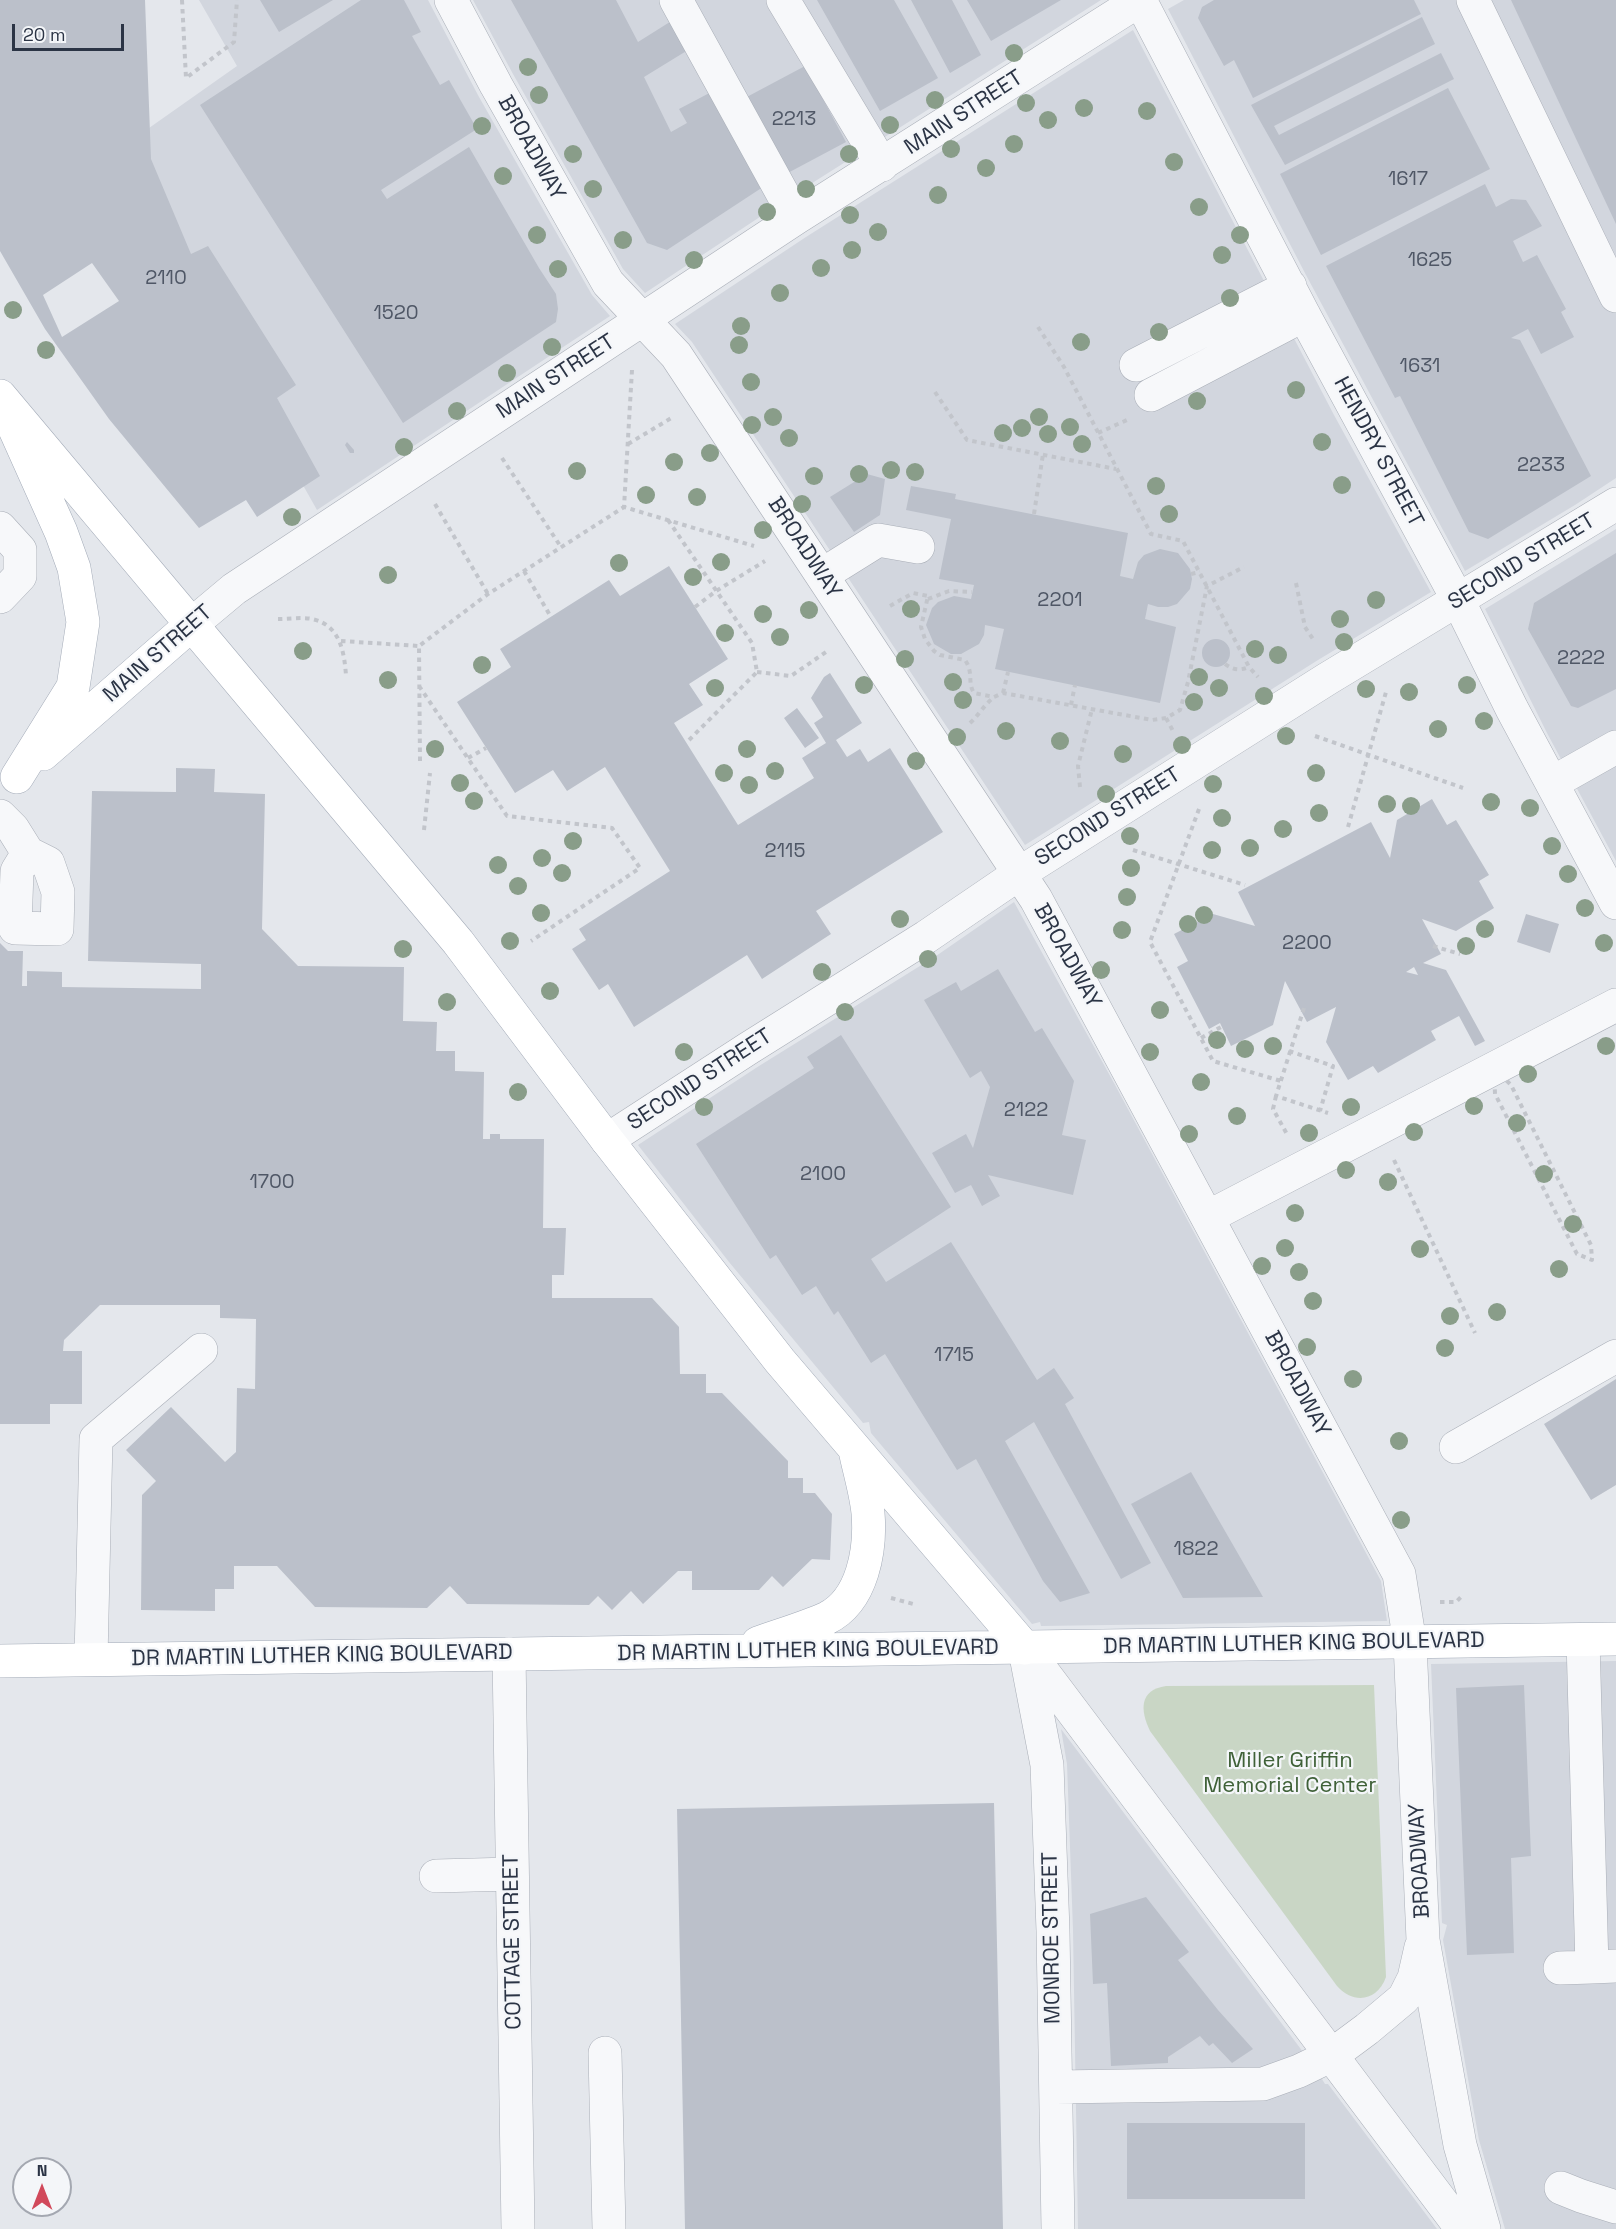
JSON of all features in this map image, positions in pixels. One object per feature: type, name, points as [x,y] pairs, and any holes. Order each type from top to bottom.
[{"type":"main road","points":[[0,396],[458,942],[607,1140],[780,1361],[1025,1648]]},
{"type":"main road","points":[[0,396],[68,550],[74,568],[83,622],[73,687],[8,784]]},
{"type":"main road","name":"MAIN STREET","points":[[8,784],[191,625]]},
{"type":"main road","points":[[735,1652],[828,1617],[849,1600],[860,1578],[867,1551],[868,1513],[854,1448]]},
{"type":"main road","name":"DR MARTIN LUTHER KING BOULEVARD","points":[[0,1661],[1616,1639]]},
{"type":"street","name":"BROADWAY","points":[[451,0],[496,85],[608,283],[676,355],[972,804],[1020,873],[1087,991],[1399,1574],[1410,1643],[1423,1940],[1460,2145],[1484,2229]]},
{"type":"street","points":[[675,0],[796,218]]},
{"type":"street","points":[[783,0],[882,165]]},
{"type":"street","name":"MAIN STREET","points":[[191,625],[234,590],[796,218],[1140,0]]},
{"type":"street","name":"HENDRY STREET","points":[[1140,0],[1304,315],[1458,600],[1512,709],[1616,903]]},
{"type":"street","points":[[1473,0],[1616,296]]},
{"type":"street","points":[[1136,365],[1290,286]]},
{"type":"street","points":[[1151,395],[1304,315]]},
{"type":"street","name":"SECOND STREET","points":[[607,1140],[927,937],[1020,873],[1317,685],[1616,504]]},
{"type":"street","points":[[0,528],[20,550],[20,576],[0,597]]},
{"type":"street","points":[[822,575],[878,540],[918,547]]},
{"type":"street","points":[[1552,783],[1616,747]]},
{"type":"street","points":[[0,816],[14,829],[28,853]]},
{"type":"street","points":[[1208,1217],[1616,1005]]},
{"type":"street","points":[[91,1659],[96,1439],[201,1350]]},
{"type":"street","points":[[1456,1447],[1616,1356]]},
{"type":"street","points":[[1583,1640],[1589,1967]]},
{"type":"street","points":[[1025,1648],[1462,2229]]},
{"type":"street","name":"MONROE STREET","points":[[1025,1648],[1047,1765],[1058,2229]]},
{"type":"street","name":"COTTAGE STREET","points":[[509,1654],[518,2229]]},
{"type":"street","points":[[436,1876],[512,1874]]},
{"type":"street","name":"BROADWAY","points":[[1056,2087],[1263,2084],[1299,2071],[1332,2055],[1404,1998],[1414,1978],[1423,1940]]},
{"type":"street","points":[[605,2053],[609,2229]]},
{"type":"street","points":[[1562,2188],[1616,2206]]},
{"type":"path","points":[[182,0],[186,78],[234,42],[237,0]]},
{"type":"path","points":[[1038,327],[1064,367],[1151,534],[1183,541],[1249,667],[1258,677]]},
{"type":"path","points":[[624,507],[632,370]]},
{"type":"path","points":[[935,392],[967,440],[1117,469]]},
{"type":"path","points":[[627,444],[672,417]]},
{"type":"path","points":[[1034,514],[1043,454]]},
{"type":"path","points":[[502,458],[561,547]]},
{"type":"path","points":[[435,504],[488,594]]},
{"type":"path","points":[[341,641],[419,646],[488,594],[624,507],[754,546]]},
{"type":"path","points":[[668,520],[752,643],[757,672]]},
{"type":"path","points":[[695,607],[716,591],[765,561]]},
{"type":"path","points":[[1207,586],[1244,567]]},
{"type":"path","points":[[524,572],[550,617]]},
{"type":"path","points":[[1191,574],[1200,572]]},
{"type":"path","points":[[1296,583],[1305,627],[1315,642]]},
{"type":"path","points":[[970,723],[977,717],[984,705],[1003,693],[1141,718],[1167,718],[1180,710],[1188,682],[1207,586]]},
{"type":"path","points":[[928,599],[949,591],[972,592]]},
{"type":"path","points":[[890,606],[912,593],[923,593],[928,596],[923,614],[925,639],[940,655],[964,660],[970,667],[971,687],[974,693],[994,697]]},
{"type":"path","points":[[278,619],[312,619],[328,626],[341,641],[346,675]]},
{"type":"path","points":[[419,646],[420,761]]},
{"type":"path","points":[[757,672],[791,676],[826,652]]},
{"type":"path","points":[[1225,664],[1231,669],[1241,670],[1249,667]]},
{"type":"path","points":[[686,743],[757,672]]},
{"type":"path","points":[[1003,693],[1008,672]]},
{"type":"path","points":[[1071,705],[1075,685]]},
{"type":"path","points":[[419,686],[507,816],[612,828],[639,868],[531,941]]},
{"type":"path","points":[[1348,827],[1386,692]]},
{"type":"path","points":[[1080,788],[1078,766],[1092,709]]},
{"type":"path","points":[[1167,718],[1173,731]]},
{"type":"path","points":[[1315,736],[1463,788]]},
{"type":"path","points":[[468,758],[486,748]]},
{"type":"path","points":[[424,830],[430,772]]},
{"type":"path","points":[[1199,809],[1150,942],[1214,1061],[1281,1081]]},
{"type":"path","points":[[1133,850],[1245,885]]},
{"type":"path","points":[[1433,946],[1460,954]]},
{"type":"path","points":[[1304,1008],[1273,1109],[1305,1167]]},
{"type":"path","points":[[1201,1038],[1221,1027]]},
{"type":"path","points":[[1289,1051],[1333,1066],[1320,1111]]},
{"type":"path","points":[[1494,1068],[1511,1085],[1591,1245],[1592,1260],[1576,1254],[1496,1094],[1494,1068]]},
{"type":"path","points":[[1276,1096],[1380,1128],[1475,1334]]},
{"type":"path","points":[[902,1608],[903,1601]]},
{"type":"shaded area","points":[[199,0],[428,0],[479,97],[592,295],[610,316],[317,510],[115,152],[237,66]]},
{"type":"shaded area","points":[[473,0],[1101,0],[787,199],[645,293],[623,269]]},
{"type":"shaded area","points":[[1184,0],[1616,0],[1616,478],[1465,571],[1306,275],[1168,9]]},
{"type":"shaded area","points":[[1133,30],[1334,415],[1431,592],[1318,660],[1025,845],[692,342],[675,324],[806,237]]},
{"type":"shaded area","points":[[1616,529],[1616,861],[1547,733],[1485,609]]},
{"type":"shaded area","points":[[1014,902],[1114,1083],[1381,1581],[1387,1621],[1041,1626],[1040,1622],[1032,1624],[871,1433],[869,1422],[863,1423],[729,1262],[638,1145],[759,1066],[936,956]]},
{"type":"shaded area","points":[[1616,1661],[1616,2229],[1505,2229],[1479,2140],[1443,1940],[1447,1925],[1442,1923],[1431,1664]]},
{"type":"shaded area","points":[[1061,1729],[1325,2084],[1328,2084],[1437,2229],[1078,2229],[1073,1930],[1067,1764]]},
{"type":"green space","name":"Miller Griffin Memorial Center","points":[[1374,1685],[1386,1977],[1382,1985],[1371,1996],[1357,1998],[1343,1992],[1337,1986],[1150,1731],[1144,1716],[1144,1702],[1146,1696],[1151,1692],[1166,1686]]},
{"type":"building","points":[[0,0],[145,0],[151,159],[191,254],[208,246],[296,385],[277,398],[320,476],[257,517],[246,500],[199,528],[109,419],[45,329],[0,251]],"holes":[[[92,263],[119,301],[62,337],[43,295]]]},
{"type":"building","points":[[260,0],[333,0],[279,32]]},
{"type":"building","points":[[361,0],[404,0],[421,32],[412,36],[440,85],[449,80],[477,129],[381,190],[387,199],[469,147],[556,294],[558,309],[556,322],[403,423],[200,105]]},
{"type":"building","points":[[511,0],[616,0],[638,42],[673,20],[688,50],[644,77],[671,132],[687,123],[679,109],[717,89],[766,185],[667,250],[647,243]]},
{"type":"building","points":[[817,0],[894,0],[938,78],[880,111]]},
{"type":"building","points":[[911,0],[952,0],[981,55],[950,73]]},
{"type":"building","points":[[967,0],[1061,0],[991,41]]},
{"type":"building","points":[[1214,0],[1414,0],[1421,14],[1253,98],[1234,60],[1224,66],[1198,18],[1202,7]]},
{"type":"building","points":[[1511,0],[1616,0],[1616,224]]},
{"type":"building","points":[[1422,17],[1435,44],[1274,126],[1279,135],[1441,53],[1454,79],[1285,165],[1251,105]]},
{"type":"building","points":[[805,66],[846,142],[784,175],[743,99]]},
{"type":"building","points":[[1448,88],[1490,169],[1321,255],[1280,174]]},
{"type":"building","points":[[1485,184],[1496,207],[1511,199],[1526,200],[1542,226],[1513,241],[1523,262],[1537,255],[1566,309],[1561,312],[1574,337],[1541,354],[1528,329],[1511,338],[1520,340],[1591,476],[1488,539],[1469,532],[1400,396],[1395,398],[1326,266]]},
{"type":"building","points":[[347,442],[354,453],[350,453],[345,445]]},
{"type":"building","points":[[867,474],[885,479],[880,515],[854,532],[830,497]]},
{"type":"building","points":[[911,486],[956,494],[955,499],[1128,533],[1120,576],[1133,579],[1138,562],[1144,555],[1160,549],[1178,553],[1190,569],[1192,579],[1190,589],[1177,604],[1158,607],[1148,604],[1145,619],[1176,627],[1160,703],[995,669],[1004,629],[985,625],[984,635],[979,644],[961,654],[951,654],[934,644],[926,625],[932,608],[938,602],[954,596],[971,599],[974,585],[939,579],[951,519],[906,510]]},
{"type":"building","points":[[1616,553],[1616,689],[1578,708],[1571,706],[1528,629],[1534,603]]},
{"type":"building","points":[[669,566],[728,659],[689,684],[703,705],[674,723],[738,825],[814,778],[802,758],[826,743],[814,723],[823,717],[811,698],[824,677],[830,673],[862,723],[836,740],[847,757],[860,749],[868,762],[890,748],[943,832],[816,911],[831,934],[762,979],[747,955],[634,1027],[608,984],[599,990],[572,949],[586,940],[579,929],[670,871],[605,767],[567,791],[553,770],[515,793],[457,702],[511,667],[500,649],[609,580],[620,596]]},
{"type":"building","points":[[1216,639],[1226,643],[1230,653],[1226,663],[1216,667],[1206,663],[1202,653],[1206,643]]},
{"type":"building","points":[[797,708],[819,738],[805,748],[784,718]]},
{"type":"building","points":[[176,768],[215,769],[214,792],[265,794],[262,929],[298,966],[404,967],[403,1021],[437,1022],[436,1051],[455,1051],[455,1071],[484,1072],[483,1139],[490,1139],[490,1134],[500,1134],[500,1139],[544,1139],[543,1228],[566,1228],[564,1275],[552,1275],[552,1298],[652,1298],[679,1327],[680,1374],[706,1374],[706,1393],[722,1393],[788,1461],[788,1478],[803,1478],[803,1493],[815,1493],[832,1514],[830,1560],[812,1559],[783,1587],[772,1576],[759,1590],[692,1590],[692,1571],[678,1571],[643,1604],[631,1591],[612,1610],[598,1596],[589,1605],[467,1604],[450,1586],[427,1608],[315,1607],[277,1566],[234,1566],[234,1589],[215,1589],[215,1611],[141,1610],[142,1495],[156,1481],[126,1450],[171,1407],[225,1462],[236,1452],[237,1388],[255,1389],[256,1319],[220,1318],[220,1305],[100,1305],[64,1340],[63,1351],[82,1351],[82,1404],[50,1404],[50,1424],[0,1424],[0,943],[8,951],[23,951],[22,986],[27,986],[27,971],[62,972],[62,987],[201,989],[201,964],[88,961],[92,791],[176,792]]},
{"type":"building","points":[[1432,799],[1447,825],[1456,820],[1489,875],[1479,881],[1494,908],[1456,931],[1422,919],[1441,954],[1423,963],[1446,970],[1485,1041],[1475,1046],[1459,1016],[1431,1031],[1436,1040],[1378,1073],[1373,1066],[1348,1080],[1326,1042],[1336,1007],[1307,1022],[1285,981],[1273,1025],[1231,1046],[1220,1023],[1209,1029],[1177,967],[1188,961],[1174,934],[1213,914],[1255,926],[1238,892],[1371,822],[1390,858],[1397,820]],"holes":[[[1414,967],[1418,975],[1406,972]]]},
{"type":"building","points":[[1526,914],[1559,924],[1550,953],[1517,942]]},
{"type":"building","points":[[998,969],[1035,1032],[1042,1028],[1074,1081],[1062,1135],[1086,1140],[1073,1195],[988,1175],[1000,1196],[982,1206],[971,1185],[955,1193],[932,1153],[966,1134],[973,1148],[990,1087],[981,1071],[970,1078],[924,1000],[956,982],[961,991]]},
{"type":"building","points":[[841,1035],[951,1207],[871,1259],[886,1282],[951,1242],[1037,1380],[1054,1368],[1074,1398],[1065,1404],[1151,1563],[1121,1579],[1034,1422],[1005,1441],[1090,1593],[1060,1602],[1043,1581],[976,1459],[957,1470],[885,1354],[871,1363],[838,1311],[834,1315],[816,1286],[802,1295],[776,1255],[770,1259],[696,1144],[814,1068],[807,1057]]},
{"type":"building","points":[[1616,1379],[1616,1485],[1591,1500],[1544,1424]]},
{"type":"building","points":[[1191,1472],[1263,1597],[1183,1598],[1131,1504]]},
{"type":"building","points":[[1524,1685],[1531,1856],[1511,1858],[1514,1953],[1467,1955],[1456,1688]]},
{"type":"building","points":[[994,1803],[1003,2229],[685,2229],[677,1809]]},
{"type":"building","points":[[1146,1897],[1189,1952],[1178,1960],[1253,2049],[1232,2063],[1213,2043],[1209,2046],[1200,2036],[1168,2057],[1168,2063],[1111,2066],[1107,1983],[1093,1984],[1090,1914]]},
{"type":"building","points":[[1127,2123],[1305,2123],[1305,2199],[1127,2199]]}]
